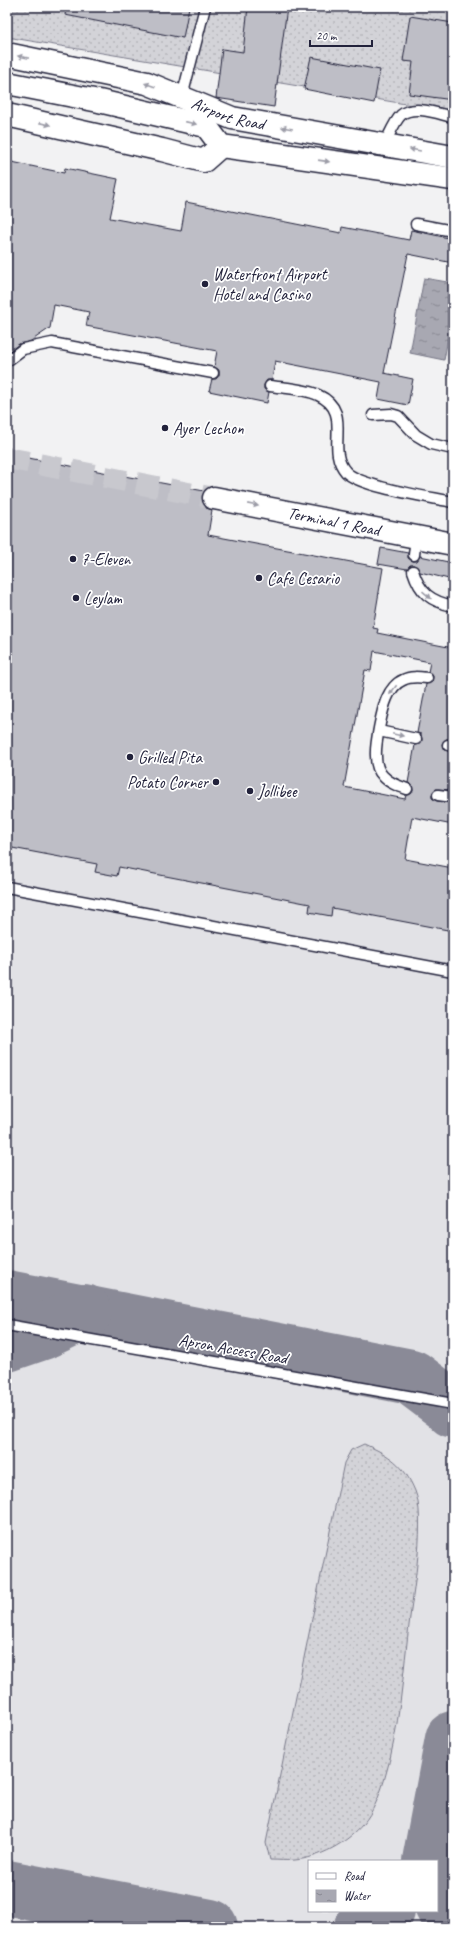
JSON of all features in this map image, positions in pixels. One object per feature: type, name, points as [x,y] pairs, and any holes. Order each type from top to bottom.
[{"type":"street","name":"Airport Road","points":[[7,54],[147,83],[232,118],[453,157]]},
{"type":"street","name":"Airport Road","points":[[7,83],[99,101],[206,126],[221,146],[453,179]]},
{"type":"street","name":"Airport Road","points":[[7,115],[204,160],[221,146]]},
{"type":"street","name":"Terminal 1 Road","points":[[214,498],[415,546],[453,544]]},
{"type":"lane","points":[[182,97],[205,7]]},
{"type":"lane","points":[[384,145],[400,116],[406,111],[415,110],[453,117]]},
{"type":"lane","points":[[416,224],[453,231]]},
{"type":"lane","points":[[7,361],[23,349],[52,343],[213,373]]},
{"type":"lane","points":[[270,386],[317,394],[328,401],[335,410],[338,420],[337,451],[340,464],[346,473],[364,483],[453,502]]},
{"type":"lane","points":[[373,415],[391,414],[398,416],[416,435],[431,444],[453,449]]},
{"type":"lane","points":[[412,570],[416,582],[426,596],[442,604],[453,606]]},
{"type":"lane","points":[[407,789],[394,784],[382,776],[377,767],[375,755],[387,699],[394,687],[402,680],[412,677],[427,678]]},
{"type":"lane","points":[[380,731],[416,739]]},
{"type":"lane","points":[[438,794],[453,797]]},
{"type":"lane","points":[[7,887],[453,971]]},
{"type":"lane","name":"Apron Access Road","points":[[7,1325],[453,1404]]},
{"type":"shaded area","points":[[7,7],[453,7],[453,112],[7,37]]},
{"type":"shaded area","points":[[7,497],[383,568],[373,627],[378,629],[371,671],[365,670],[339,811],[411,825],[405,859],[453,868],[453,1927],[7,1927]]},
{"type":"shaded area","points":[[364,1444],[381,1452],[401,1467],[411,1482],[418,1503],[418,1553],[394,1741],[378,1798],[367,1819],[356,1831],[341,1843],[323,1853],[304,1859],[270,1860],[266,1843],[344,1463],[351,1450]]},
{"type":"water","points":[[424,278],[453,283],[453,311],[444,360],[410,353]]},
{"type":"building","points":[[66,7],[189,7],[183,38],[65,15]]},
{"type":"building","points":[[248,7],[287,7],[274,107],[216,98],[222,49],[243,52]]},
{"type":"building","points":[[410,16],[453,23],[453,100],[409,94],[413,62],[403,61]]},
{"type":"building","points":[[311,57],[380,70],[374,103],[304,89]]},
{"type":"building","name":"Waterfront Airport Hotel and Casino","points":[[7,161],[64,173],[65,168],[118,179],[110,218],[181,231],[186,202],[341,233],[342,227],[409,240],[411,230],[453,239],[453,263],[408,254],[384,373],[413,379],[408,405],[378,399],[381,382],[275,361],[272,380],[267,380],[264,385],[264,389],[269,392],[267,403],[209,391],[212,379],[216,379],[219,375],[219,370],[214,367],[217,351],[86,326],[89,312],[54,305],[50,328],[31,341],[19,344],[7,353]]},
{"type":"building","points":[[7,454],[204,491],[202,502],[206,508],[212,510],[208,535],[383,568],[373,628],[378,629],[377,633],[453,648],[453,739],[446,739],[442,744],[444,750],[453,752],[453,790],[436,789],[432,795],[432,798],[437,801],[453,803],[453,825],[412,817],[405,859],[453,868],[453,931],[332,908],[331,916],[309,912],[310,904],[119,867],[117,876],[95,872],[97,864],[7,847]],"holes":[[[374,651],[430,662],[428,672],[433,676],[432,682],[426,684],[417,733],[421,734],[422,740],[421,744],[415,745],[408,783],[412,785],[413,791],[411,794],[406,795],[405,799],[344,787],[365,670],[371,671]]]},
{"type":"building","points":[[381,548],[408,553],[408,558],[413,561],[417,561],[420,556],[453,563],[453,580],[420,572],[414,565],[410,565],[407,569],[378,564]]},
{"type":"taxiway","points":[[7,1298],[411,1377],[453,1410]]},
{"type":"taxiway","points":[[7,1344],[42,1332],[84,1312]]},
{"type":"taxiway","points":[[430,1860],[453,1739]]},
{"type":"taxiway","points":[[7,1888],[210,1927]]},
{"type":"taxiway","points":[[438,1891],[441,1903],[453,1927]]},
{"type":"taxiway","points":[[362,1927],[385,1912]]},
{"type":"tunnel","points":[[7,458],[214,498]]},
{"type":"place","name":"Waterfront Airport Hotel and Casino","points":[[205,284]]},
{"type":"place","name":"Ayer Lechon","points":[[165,428]]},
{"type":"place","name":"7-Eleven","points":[[73,559]]},
{"type":"place","name":"Cafe Cesario","points":[[259,578]]},
{"type":"place","name":"Leylam","points":[[76,598]]},
{"type":"place","name":"Grilled Pita","points":[[130,757]]},
{"type":"place","name":"Potato Corner","points":[[216,782]]},
{"type":"place","name":"Jollibee","points":[[250,791]]}]
